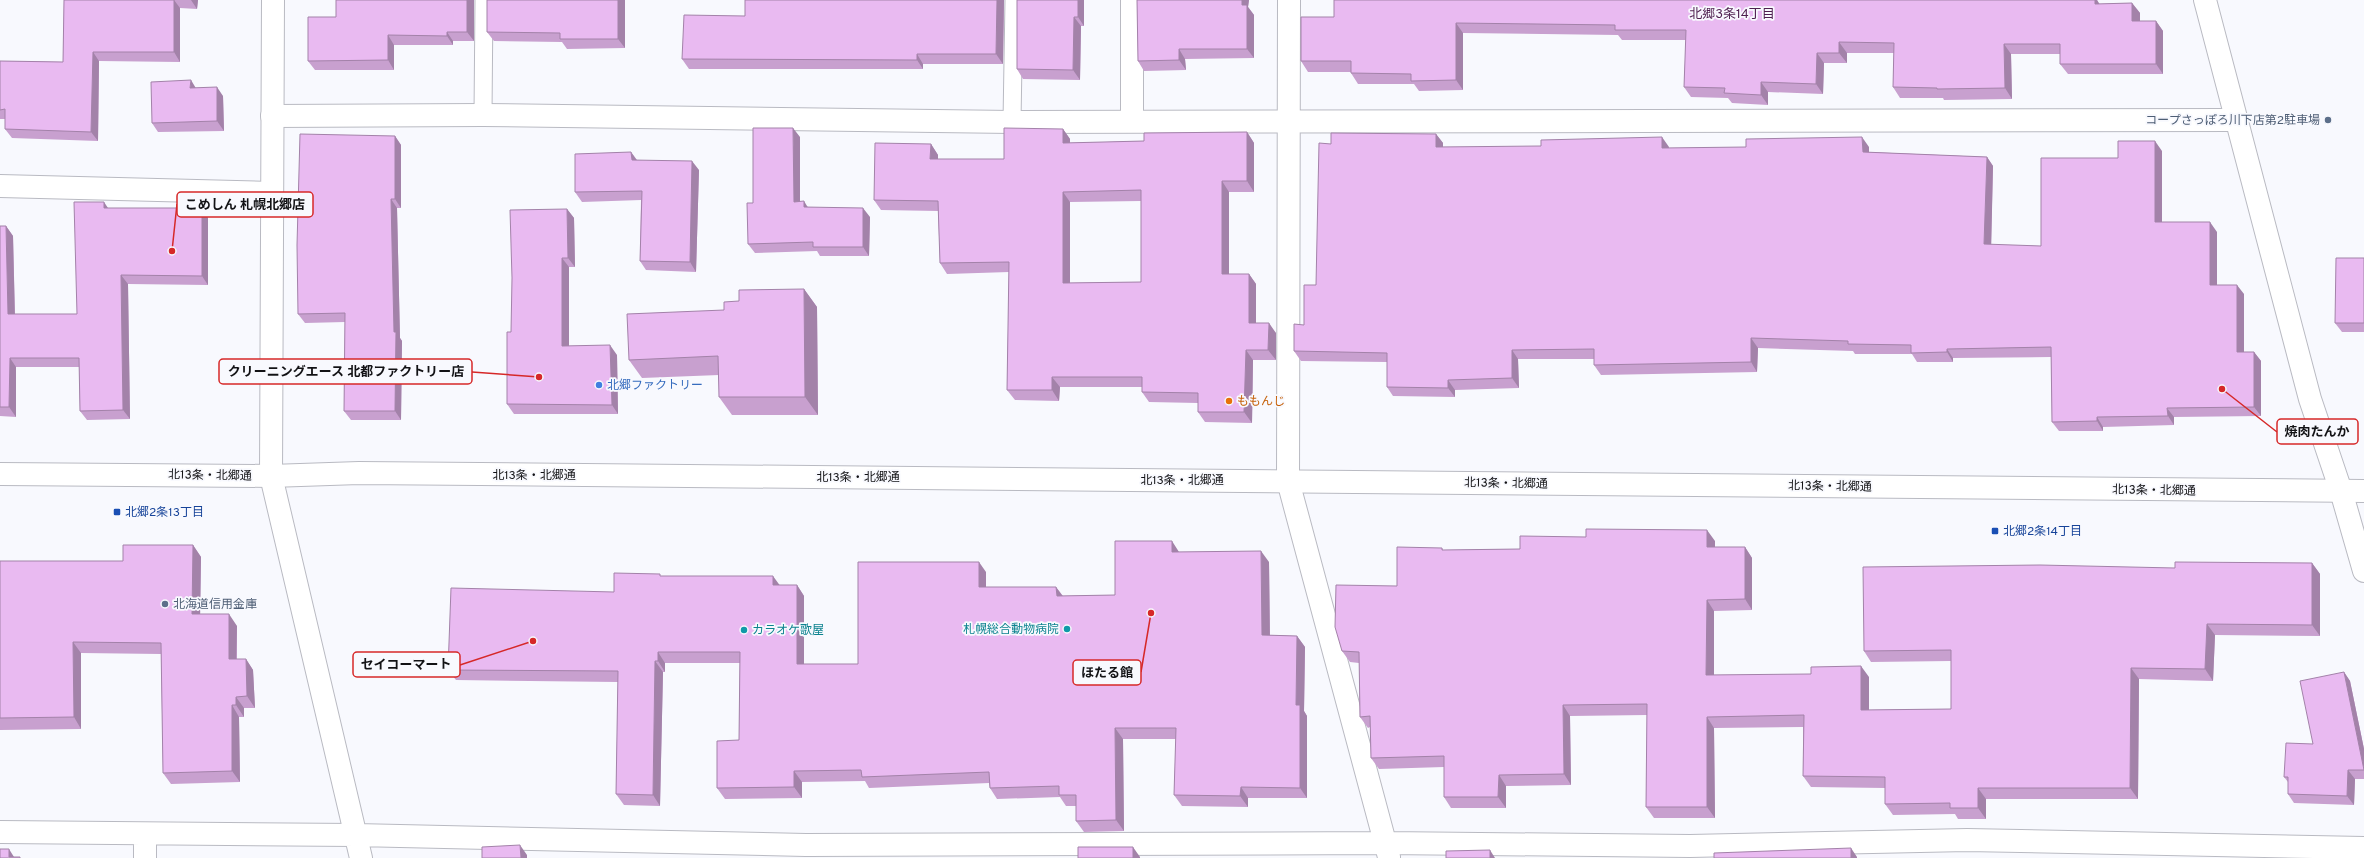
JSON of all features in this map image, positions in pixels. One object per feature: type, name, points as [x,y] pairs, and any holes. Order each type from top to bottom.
[{"type":"street","points":[[273,0],[271,476],[361,858]]},
{"type":"street","points":[[1132,0],[1132,122]]},
{"type":"street","points":[[1289,0],[1288,481],[1388,851]]},
{"type":"street","points":[[2205,0],[2238,120],[2310,399],[2341,491],[2364,571]]},
{"type":"street","points":[[272,116],[483,115],[1012,122],[2238,120]]},
{"type":"street","points":[[0,186],[272,193]]},
{"type":"street","name":"北13条・北郷通","points":[[0,474],[271,476],[367,473],[2364,491]]},
{"type":"street","points":[[0,832],[144,835],[356,836],[806,851],[1690,852],[1967,840],[2364,848]]},
{"type":"street","points":[[144,835],[145,858]]},
{"type":"lane","points":[[483,115],[484,0]]},
{"type":"lane","points":[[1012,122],[1014,0]]},
{"type":"building","points":[[64,0],[174,0],[174,52],[93,52],[91,132],[5,129],[5,109],[0,110],[0,61],[63,62]]},
{"type":"building","points":[[336,0],[467,0],[467,32],[447,32],[447,36],[388,35],[388,60],[308,61],[308,17],[336,17]]},
{"type":"building","points":[[487,0],[618,0],[618,39],[560,39],[560,33],[487,32]]},
{"type":"building","points":[[745,0],[997,0],[996,54],[917,54],[917,60],[682,59],[684,15],[745,16]]},
{"type":"building","points":[[1017,0],[1078,0],[1078,17],[1074,17],[1073,70],[1017,69]]},
{"type":"building","points":[[1137,0],[1242,0],[1242,5],[1247,5],[1247,49],[1179,49],[1179,60],[1138,61]]},
{"type":"building","points":[[1334,0],[2095,0],[2095,4],[2132,3],[2132,21],[2156,21],[2156,64],[2060,64],[2060,44],[2004,44],[2005,88],[1937,89],[1893,87],[1894,43],[1839,42],[1839,53],[1817,53],[1816,84],[1761,82],[1761,95],[1724,93],[1725,88],[1684,87],[1686,30],[1615,30],[1615,25],[1456,23],[1456,80],[1411,81],[1411,74],[1351,73],[1351,61],[1301,61],[1301,17],[1334,17]]},
{"type":"building","points":[[191,80],[190,88],[217,87],[217,121],[152,123],[151,82]]},
{"type":"building","points":[[753,128],[793,128],[794,202],[804,201],[804,207],[863,208],[863,247],[813,247],[813,242],[748,244],[747,203],[753,203]]},
{"type":"building","points":[[1004,128],[1063,129],[1063,143],[1144,141],[1144,133],[1247,132],[1247,181],[1222,181],[1222,274],[1249,274],[1249,323],[1269,323],[1268,350],[1246,350],[1244,412],[1198,412],[1198,393],[1142,392],[1142,377],[1052,377],[1052,390],[1007,390],[1009,262],[940,263],[938,201],[874,200],[875,143],[931,144],[930,159],[1004,159]],"holes":[[[1141,190],[1141,282],[1063,283],[1063,192]]]},
{"type":"building","points":[[1331,133],[1436,134],[1436,147],[1541,146],[1541,140],[1662,137],[1662,148],[1746,147],[1746,139],[1862,137],[1863,152],[1987,157],[1984,244],[2041,246],[2041,158],[2118,158],[2118,141],[2155,141],[2155,222],[2210,222],[2210,285],[2237,285],[2237,352],[2254,352],[2254,407],[2167,408],[2168,416],[2097,417],[2097,421],[2052,422],[2051,347],[1947,349],[1947,352],[1911,353],[1911,345],[1848,344],[1848,341],[1751,338],[1751,362],[1594,365],[1594,349],[1512,350],[1512,378],[1448,380],[1448,388],[1387,387],[1387,353],[1294,351],[1294,324],[1304,325],[1304,285],[1316,285],[1319,143],[1331,144]]},
{"type":"building","points":[[300,134],[395,136],[395,199],[391,199],[394,332],[396,332],[395,411],[344,411],[345,313],[298,314],[297,245]]},
{"type":"building","points":[[631,152],[632,160],[692,161],[690,262],[640,261],[642,191],[575,192],[575,154]]},
{"type":"building","points":[[74,202],[104,202],[104,208],[202,208],[202,276],[121,275],[123,410],[80,411],[79,358],[10,358],[9,407],[0,407],[0,226],[6,226],[8,314],[77,314]]},
{"type":"building","points":[[567,209],[568,258],[562,258],[562,346],[610,345],[612,405],[507,404],[507,332],[511,332],[512,278],[510,210]]},
{"type":"building","points":[[2336,258],[2364,258],[2364,323],[2335,323]]},
{"type":"building","points":[[804,289],[805,397],[719,397],[718,356],[629,360],[627,314],[724,310],[724,302],[739,301],[739,290]]},
{"type":"building","points":[[1586,529],[1707,530],[1707,547],[1745,547],[1745,599],[1707,600],[1706,675],[1811,674],[1811,667],[1861,666],[1861,710],[1951,709],[1951,650],[1864,651],[1863,567],[2040,565],[2175,568],[2175,562],[2312,563],[2312,625],[2207,624],[2205,669],[2131,668],[2130,788],[1978,788],[1978,808],[1950,808],[1950,803],[1885,804],[1885,777],[1803,776],[1804,715],[1707,717],[1707,807],[1646,807],[1647,704],[1563,705],[1564,774],[1499,775],[1498,797],[1444,797],[1444,756],[1371,758],[1370,716],[1360,717],[1359,652],[1342,651],[1335,627],[1336,585],[1397,586],[1397,547],[1442,548],[1442,550],[1520,549],[1520,536],[1586,537]]},
{"type":"building","points":[[1115,541],[1172,541],[1172,552],[1261,551],[1262,635],[1297,636],[1296,705],[1300,705],[1300,788],[1241,787],[1240,796],[1174,795],[1176,728],[1115,728],[1116,820],[1076,821],[1076,795],[1059,795],[1059,786],[990,788],[989,772],[862,777],[861,770],[794,771],[794,787],[717,788],[717,741],[739,740],[740,652],[658,652],[658,661],[655,661],[653,795],[616,794],[618,671],[448,670],[451,588],[614,592],[614,573],[660,574],[660,576],[773,576],[773,585],[797,585],[797,664],[858,664],[858,562],[979,562],[979,587],[1056,587],[1057,596],[1115,595]]},
{"type":"building","points":[[123,545],[193,545],[192,614],[229,614],[229,659],[246,659],[247,696],[236,697],[236,705],[232,705],[232,771],[163,773],[161,643],[73,642],[74,717],[0,718],[0,561],[123,561]]},
{"type":"building","points":[[2344,672],[2364,770],[2348,770],[2347,796],[2288,794],[2288,777],[2284,777],[2286,743],[2313,744],[2300,681]]},
{"type":"building","points":[[520,845],[521,858],[482,858],[482,847]]},
{"type":"building","points":[[1078,847],[1133,847],[1133,858],[1078,858]]},
{"type":"building","points":[[1851,848],[1851,858],[1714,858],[1714,853]]},
{"type":"building","points":[[0,849],[9,849],[9,857],[20,858],[0,858]]},
{"type":"building","points":[[1490,850],[1490,858],[1446,858],[1446,851]]},
{"type":"place","name":"コープさっぽろ川下店第2駐車場","points":[[2328,120]]},
{"type":"place","name":"こめしん 札幌北郷店","points":[[172,251]]},
{"type":"place","name":"クリーニングエース 北都ファクトリー店","points":[[539,377]]},
{"type":"place","name":"北郷ファクトリー","points":[[599,385]]},
{"type":"place","name":"焼肉たんか","points":[[2222,389]]},
{"type":"place","name":"ももんじ","points":[[1229,401]]},
{"type":"place","name":"北郷2条13丁目","points":[[117,512]]},
{"type":"place","name":"北郷2条14丁目","points":[[1995,531]]},
{"type":"place","name":"北海道信用金庫","points":[[165,604]]},
{"type":"place","name":"ほたる館","points":[[1151,613]]},
{"type":"place","name":"札幌総合動物病院","points":[[1067,629]]},
{"type":"place","name":"カラオケ歌屋","points":[[744,630]]},
{"type":"place","name":"セイコーマート","points":[[533,641]]},
{"type":"district","name":"北郷3条14丁目","points":[[1732,13]]}]
